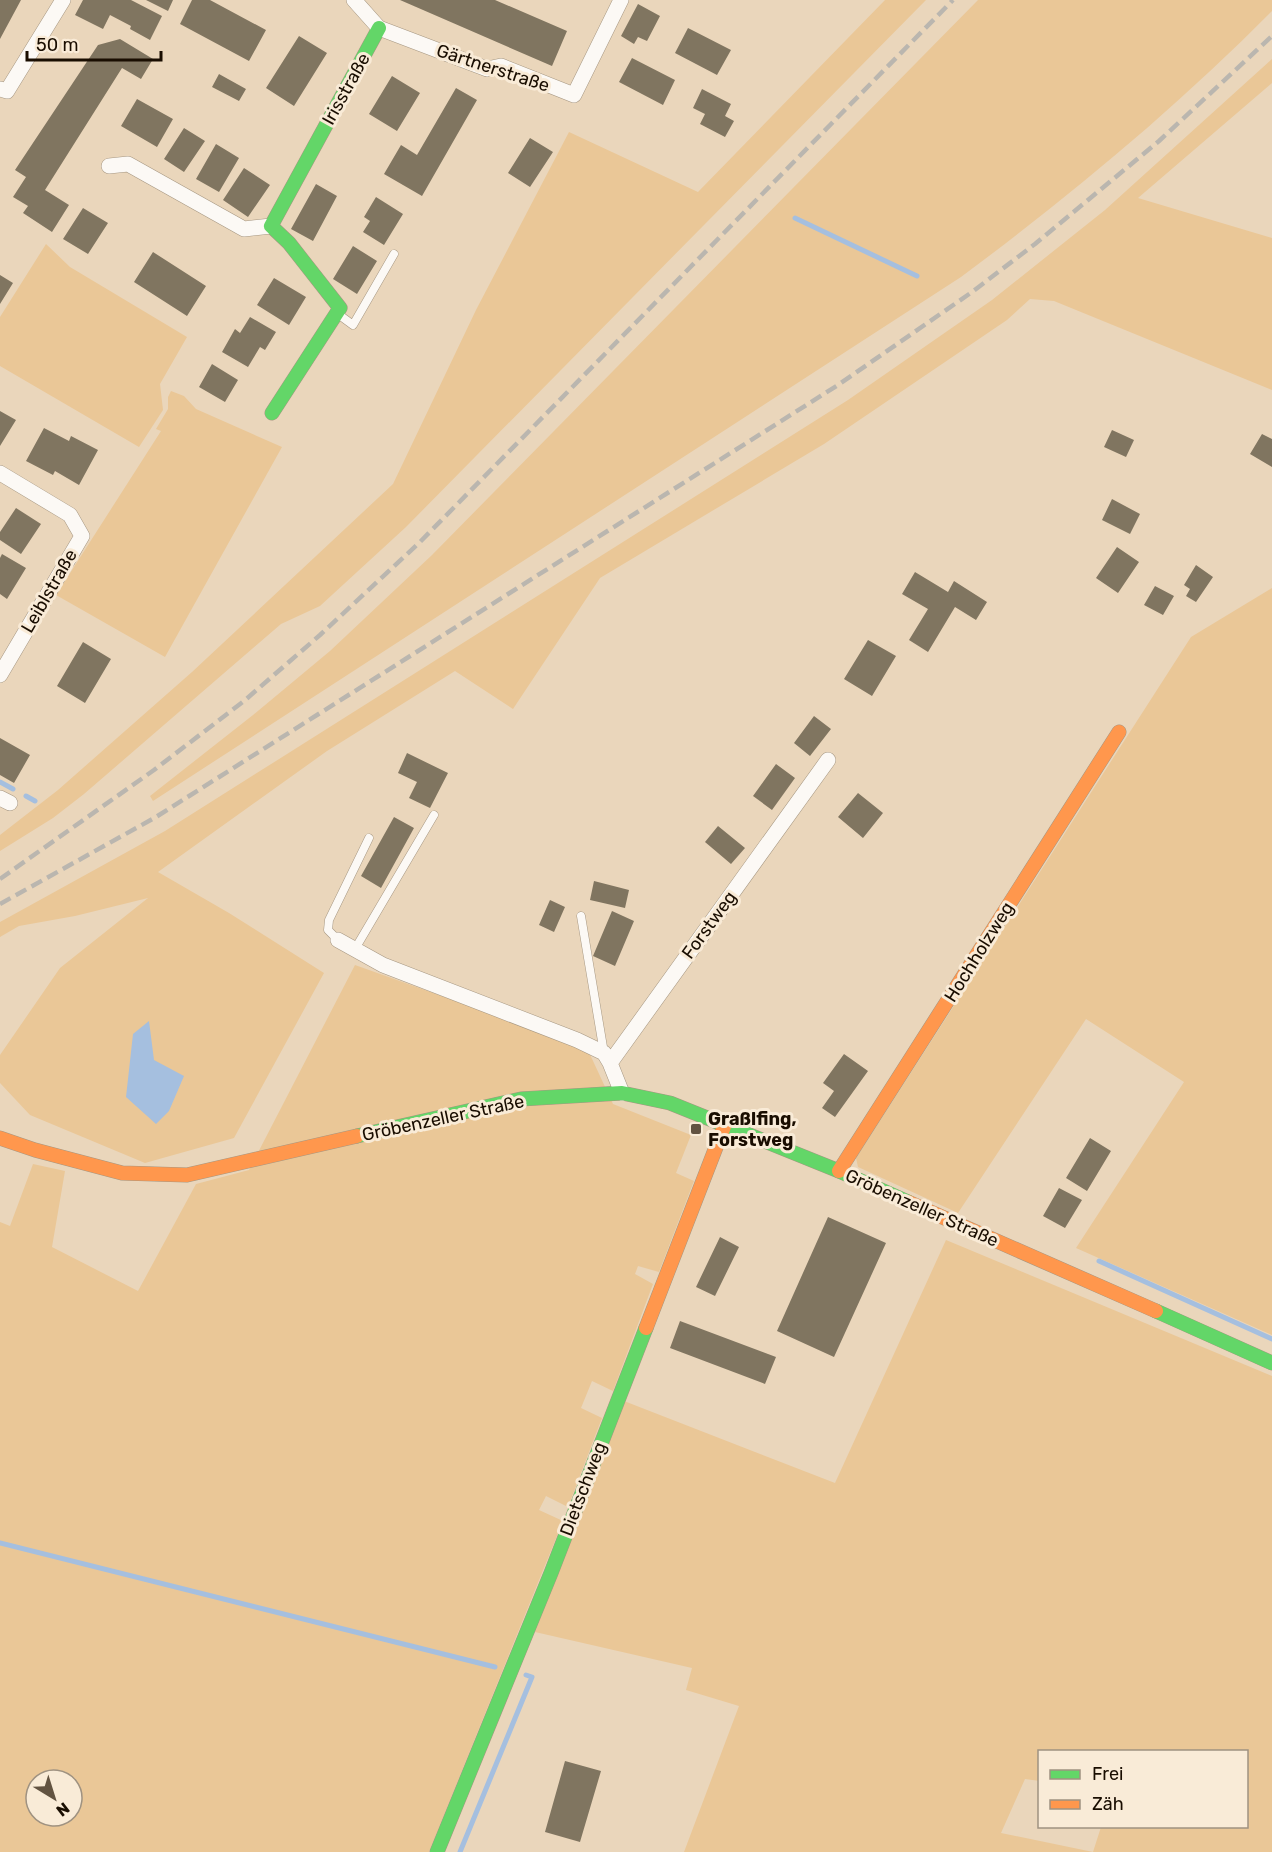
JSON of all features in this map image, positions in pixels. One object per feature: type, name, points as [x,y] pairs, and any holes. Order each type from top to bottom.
[{"type":"street","points":[[0,89],[8,91],[63,0]]},
{"type":"street","name":"Gärtnerstraße","points":[[379,28],[487,69],[501,66],[574,95],[621,0]]},
{"type":"street","points":[[358,1],[379,28]]},
{"type":"street","name":"Irisstraße","points":[[271,226],[379,28]]},
{"type":"street","points":[[109,166],[128,164],[244,229],[271,226],[289,243],[340,308],[272,413]]},
{"type":"street","name":"Leiblstraße","points":[[0,473],[70,514],[82,536],[0,675]]},
{"type":"street","name":"Hochholzweg","points":[[839,1171],[1119,732]]},
{"type":"street","name":"Forstweg","points":[[607,1058],[828,760]]},
{"type":"street","points":[[338,940],[383,965],[577,1040],[607,1058],[622,1093]]},
{"type":"street","name":"Gröbenzeller Straße","points":[[0,1138],[35,1150],[122,1173],[187,1175],[521,1099],[622,1093],[670,1103],[839,1171],[1272,1364]]},
{"type":"street","name":"Dietschweg","points":[[437,1852],[551,1573],[725,1124]]},
{"type":"lane","points":[[336,313],[353,325],[394,254]]},
{"type":"lane","points":[[355,949],[434,815]]},
{"type":"lane","points":[[338,940],[328,930],[329,920],[369,838]]},
{"type":"lane","points":[[581,916],[607,1058]]},
{"type":"shaded area","points":[[885,0],[926,0],[406,527],[320,606],[281,624],[84,794],[53,818],[0,851],[0,835],[58,790],[192,672],[393,484],[476,310],[569,132],[698,192]]},
{"type":"shaded area","points":[[978,0],[1272,0],[1272,11],[1198,82],[1121,150],[961,277],[153,801],[150,796],[330,651],[432,555]]},
{"type":"shaded area","points":[[1272,59],[1272,83],[1138,198],[1272,238],[1272,390],[1054,301],[1030,299],[1007,320],[824,444],[600,578],[513,709],[455,671],[327,751],[158,872],[229,913],[324,973],[234,1138],[145,1163],[30,1115],[0,1083],[0,1055],[60,968],[148,898],[75,916],[19,926],[0,937],[0,922],[165,831],[848,400],[992,300],[1105,210]]},
{"type":"shaded area","points":[[46,244],[70,267],[187,337],[160,384],[163,410],[139,447],[0,366],[0,317]]},
{"type":"shaded area","points":[[171,391],[184,396],[196,409],[282,447],[165,657],[56,595],[161,431],[156,429],[168,409],[168,397]]},
{"type":"shaded area","points":[[1272,588],[1272,1335],[1076,1248],[1184,1082],[1086,1019],[958,1213],[858,1167],[856,1158],[1191,637]]},
{"type":"shaded area","points":[[355,965],[587,1048],[613,1104],[691,1135],[676,1173],[694,1181],[659,1272],[638,1266],[635,1274],[653,1284],[613,1391],[592,1381],[581,1408],[602,1418],[568,1507],[546,1496],[539,1510],[563,1521],[429,1852],[0,1852],[0,1222],[10,1226],[33,1164],[65,1171],[52,1247],[138,1291],[196,1184],[249,1170]]},
{"type":"shaded area","points":[[946,1240],[1272,1376],[1272,1852],[1093,1852],[684,1852],[739,1706],[686,1690],[692,1668],[535,1632],[624,1401],[835,1483]]},
{"type":"water","points":[[149,1021],[154,1060],[184,1076],[169,1111],[156,1124],[126,1097],[133,1034]]},
{"type":"building","points":[[0,0],[21,0],[0,39]]},
{"type":"building","points":[[83,0],[131,0],[162,16],[150,40],[130,29],[131,26],[110,15],[103,29],[75,15]]},
{"type":"building","points":[[146,0],[173,0],[168,11]]},
{"type":"building","points":[[192,0],[210,0],[266,30],[249,61],[180,24]]},
{"type":"building","points":[[400,0],[495,0],[567,31],[552,66]]},
{"type":"building","points":[[638,4],[660,16],[647,41],[638,37],[634,44],[621,36]]},
{"type":"building","points":[[688,28],[731,50],[717,75],[675,53]]},
{"type":"building","points":[[299,36],[327,53],[294,106],[266,88]]},
{"type":"building","points":[[120,39],[153,59],[141,79],[122,68],[45,190],[69,205],[52,232],[23,213],[28,206],[13,197],[26,177],[15,170],[98,45]]},
{"type":"building","points":[[632,58],[675,80],[663,105],[619,82]]},
{"type":"building","points":[[219,74],[246,89],[239,101],[212,87]]},
{"type":"building","points":[[392,76],[420,93],[397,131],[369,114]]},
{"type":"building","points":[[456,88],[477,100],[422,196],[384,174],[401,145],[417,155]]},
{"type":"building","points":[[702,89],[731,104],[725,116],[734,121],[725,137],[700,124],[705,114],[693,108]]},
{"type":"building","points":[[137,99],[173,119],[157,147],[121,126]]},
{"type":"building","points":[[184,128],[205,141],[184,172],[164,159]]},
{"type":"building","points":[[530,138],[553,152],[530,187],[508,173]]},
{"type":"building","points":[[216,144],[239,158],[219,192],[196,179]]},
{"type":"building","points":[[244,168],[270,185],[248,217],[223,200]]},
{"type":"building","points":[[316,184],[337,196],[313,241],[291,229]]},
{"type":"building","points":[[376,197],[403,214],[384,245],[363,232],[370,221],[364,217]]},
{"type":"building","points":[[83,208],[108,223],[88,254],[63,239]]},
{"type":"building","points":[[353,246],[377,261],[357,294],[333,279]]},
{"type":"building","points":[[153,252],[206,286],[187,316],[134,282]]},
{"type":"building","points":[[0,275],[13,283],[0,304]]},
{"type":"building","points":[[274,278],[306,297],[289,325],[257,305]]},
{"type":"building","points":[[250,317],[276,332],[265,350],[260,347],[248,367],[222,352],[235,329],[240,333]]},
{"type":"building","points":[[212,364],[238,380],[225,402],[199,387]]},
{"type":"building","points":[[0,411],[16,420],[0,446]]},
{"type":"building","points":[[44,428],[69,441],[71,436],[98,450],[79,485],[55,471],[53,475],[26,461]]},
{"type":"building","points":[[1112,430],[1134,440],[1126,457],[1104,447]]},
{"type":"building","points":[[1262,434],[1272,439],[1272,467],[1250,454]]},
{"type":"building","points":[[1112,499],[1140,514],[1130,534],[1102,520]]},
{"type":"building","points":[[16,508],[41,524],[21,554],[0,540],[0,532]]},
{"type":"building","points":[[1117,547],[1139,562],[1118,593],[1096,578]]},
{"type":"building","points":[[2,554],[26,568],[7,599],[0,594]]},
{"type":"building","points":[[1196,565],[1213,577],[1196,602],[1186,596],[1190,589],[1184,585]]},
{"type":"building","points":[[915,572],[948,592],[954,581],[987,602],[976,620],[955,607],[928,652],[909,640],[928,609],[902,594]]},
{"type":"building","points":[[1155,586],[1174,596],[1163,615],[1144,605]]},
{"type":"building","points":[[868,640],[896,656],[872,696],[844,679]]},
{"type":"building","points":[[83,642],[111,659],[85,703],[57,686]]},
{"type":"building","points":[[814,716],[831,729],[810,756],[794,743]]},
{"type":"building","points":[[0,738],[30,755],[14,783],[0,775]]},
{"type":"building","points":[[407,753],[448,773],[430,808],[409,798],[417,782],[398,773]]},
{"type":"building","points":[[776,764],[795,778],[772,810],[753,796]]},
{"type":"building","points":[[858,793],[883,813],[863,838],[838,817]]},
{"type":"building","points":[[394,817],[414,828],[381,888],[361,876]]},
{"type":"building","points":[[718,826],[745,848],[731,864],[705,842]]},
{"type":"building","points":[[594,881],[629,890],[625,908],[590,900]]},
{"type":"building","points":[[550,900],[565,907],[554,932],[539,925]]},
{"type":"building","points":[[612,911],[634,921],[615,966],[593,956]]},
{"type":"building","points":[[844,1054],[868,1071],[835,1117],[822,1108],[834,1091],[823,1083]]},
{"type":"building","points":[[1090,1138],[1111,1151],[1087,1191],[1066,1178]]},
{"type":"building","points":[[1059,1188],[1082,1200],[1065,1228],[1043,1216]]},
{"type":"building","points":[[828,1217],[886,1243],[834,1357],[777,1331]]},
{"type":"building","points":[[720,1237],[739,1247],[715,1296],[696,1287]]},
{"type":"building","points":[[680,1321],[776,1357],[765,1384],[670,1348]]},
{"type":"building","points":[[565,1761],[601,1771],[580,1842],[545,1832]]},
{"type":"waterway","points":[[795,218],[917,276]]},
{"type":"waterway","points":[[0,782],[13,789]]},
{"type":"waterway","points":[[26,796],[35,801]]},
{"type":"waterway","points":[[1099,1261],[1272,1339]]},
{"type":"waterway","points":[[0,1543],[495,1667]]},
{"type":"waterway","points":[[460,1852],[532,1677],[526,1675]]},
{"type":"railway","points":[[0,879],[154,770],[244,701],[320,635],[420,542],[953,0]]},
{"type":"railway","points":[[0,904],[156,817],[838,385],[972,292],[1035,244],[1159,141],[1272,36]]},
{"type":"traffic: fast","points":[[272,413],[340,308],[289,243],[271,226],[379,28]]},
{"type":"traffic: fast","points":[[357,1136],[521,1099],[622,1093],[670,1103],[839,1171],[908,1202]]},
{"type":"traffic: fast","points":[[1156,1311],[1272,1363]]},
{"type":"traffic: fast","points":[[437,1852],[551,1573],[646,1328]]},
{"type":"traffic: slow","points":[[839,1171],[1119,732]]},
{"type":"traffic: slow","points":[[646,1328],[725,1124]]},
{"type":"traffic: slow","points":[[0,1138],[35,1150],[122,1173],[187,1175],[357,1136]]},
{"type":"traffic: slow","points":[[908,1202],[1156,1311]]},
{"type":"place","name":"Graßlfing, Forstweg","points":[[696,1129]]}]
